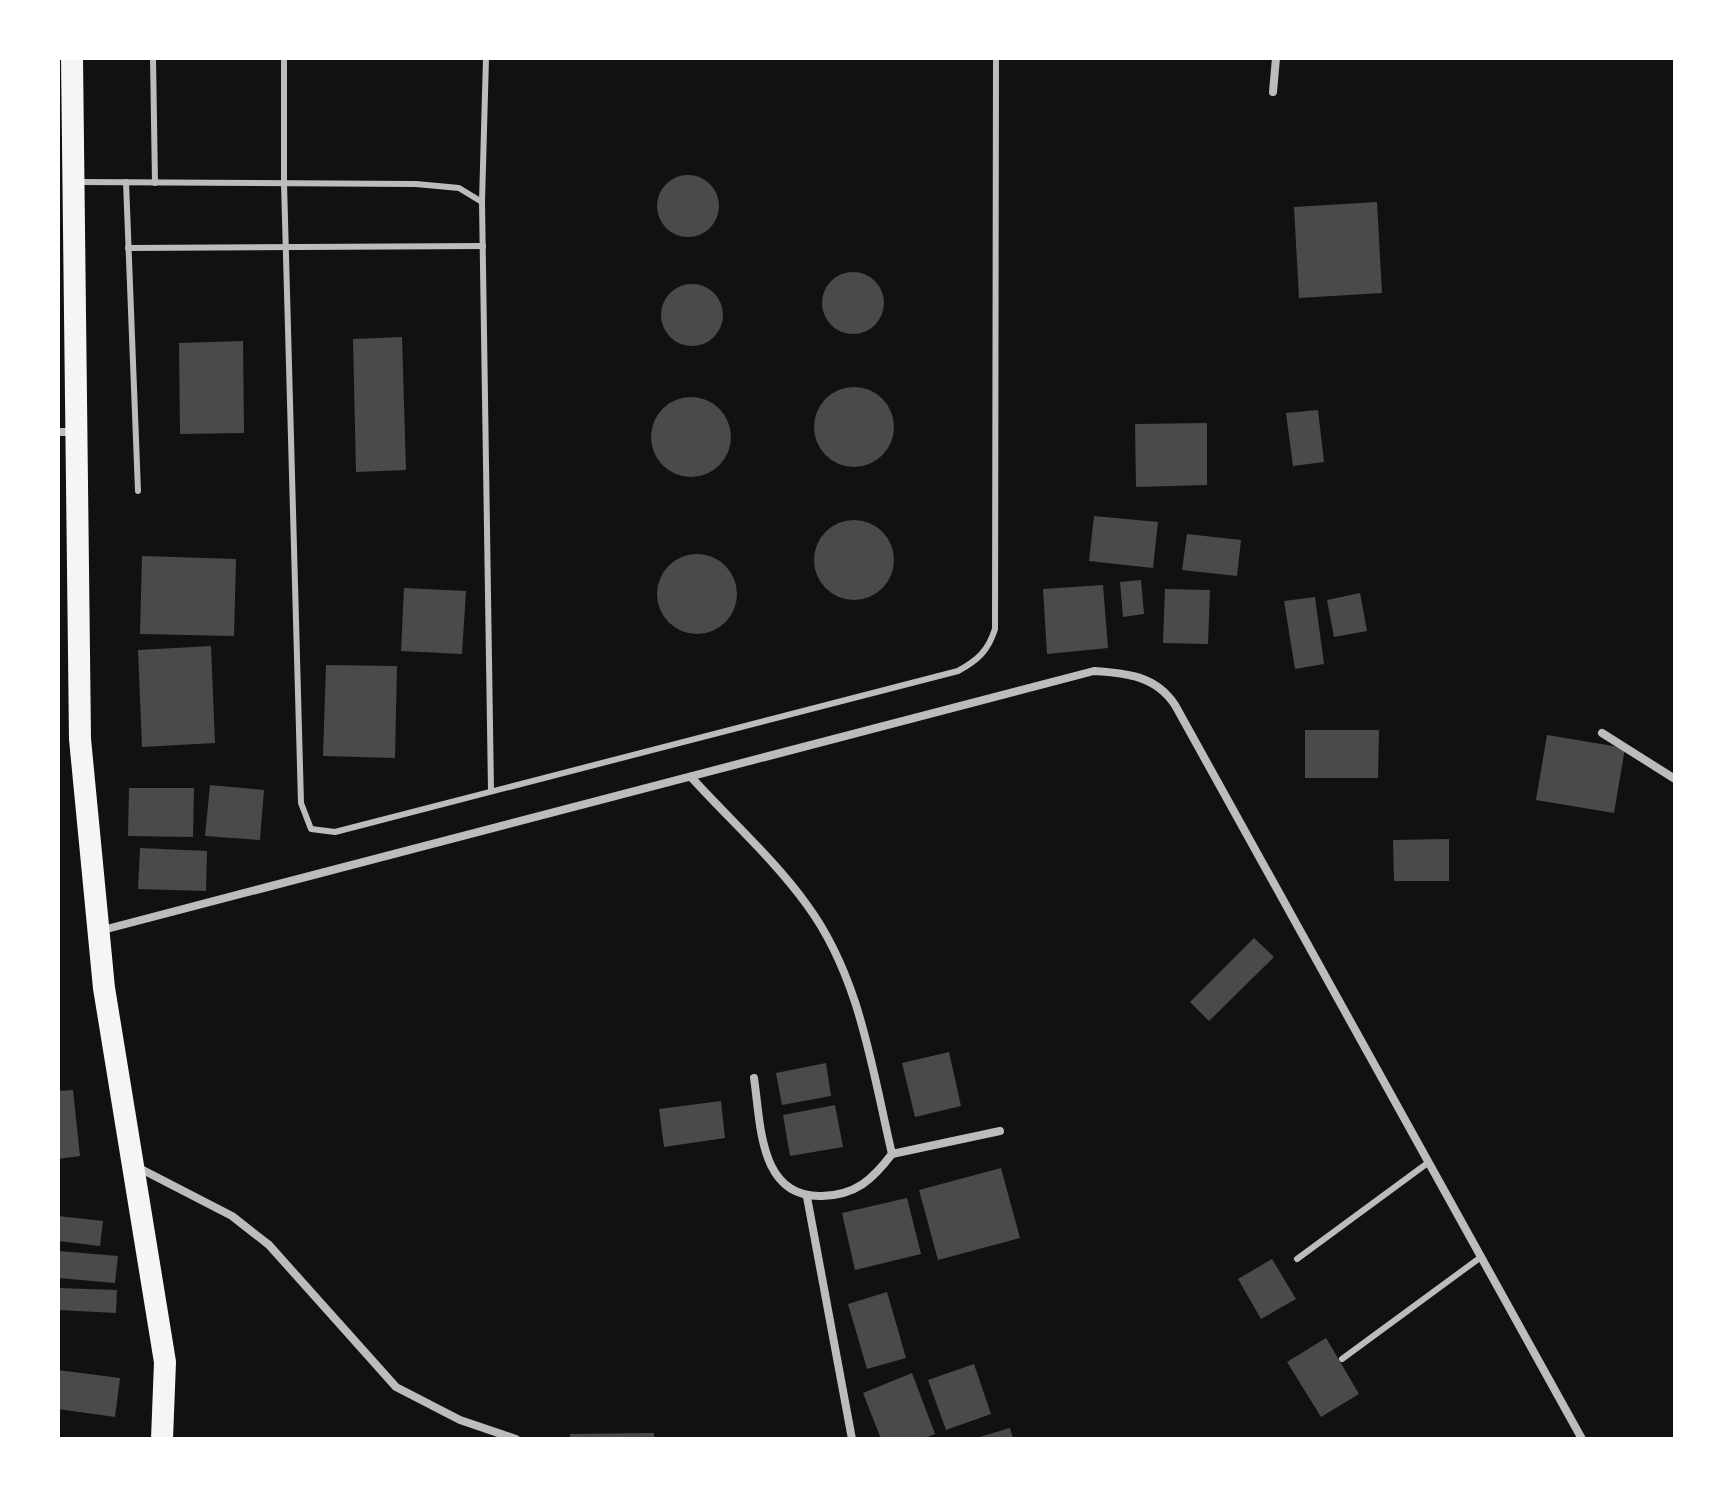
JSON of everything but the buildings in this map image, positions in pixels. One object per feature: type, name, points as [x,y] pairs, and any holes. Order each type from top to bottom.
[{"type":"highway","points":[[72,58],[67,432],[80,739],[98,931],[165,1362],[162,1439]]},
{"type":"street","points":[[1273,92],[1276,58]]},
{"type":"street","points":[[98,931],[1094,671],[1146,679],[1164,689],[1175,705],[1582,1439]]},
{"type":"street","points":[[1602,733],[1675,779]]},
{"type":"street","points":[[691,777],[807,905],[837,955],[857,1003],[892,1154]]},
{"type":"street","points":[[754,1078],[764,1151],[776,1174],[792,1192],[807,1197],[839,1196],[857,1190],[873,1178],[892,1154],[1000,1131]]},
{"type":"street","points":[[132,1164],[232,1216],[269,1245],[396,1387],[460,1420],[516,1439]]},
{"type":"street","points":[[807,1197],[852,1439]]},
{"type":"lane","points":[[153,58],[155,183]]},
{"type":"lane","points":[[284,58],[284,183],[304,818],[311,829],[335,832],[958,671],[975,662],[989,648],[995,629],[996,58]]},
{"type":"lane","points":[[486,58],[482,202],[491,791]]},
{"type":"lane","points":[[72,182],[445,186],[459,188],[482,202]]},
{"type":"lane","points":[[126,182],[138,491]]},
{"type":"lane","points":[[128,248],[483,246]]},
{"type":"lane","points":[[1297,1259],[1429,1162]]},
{"type":"lane","points":[[1342,1359],[1481,1257]]}]
